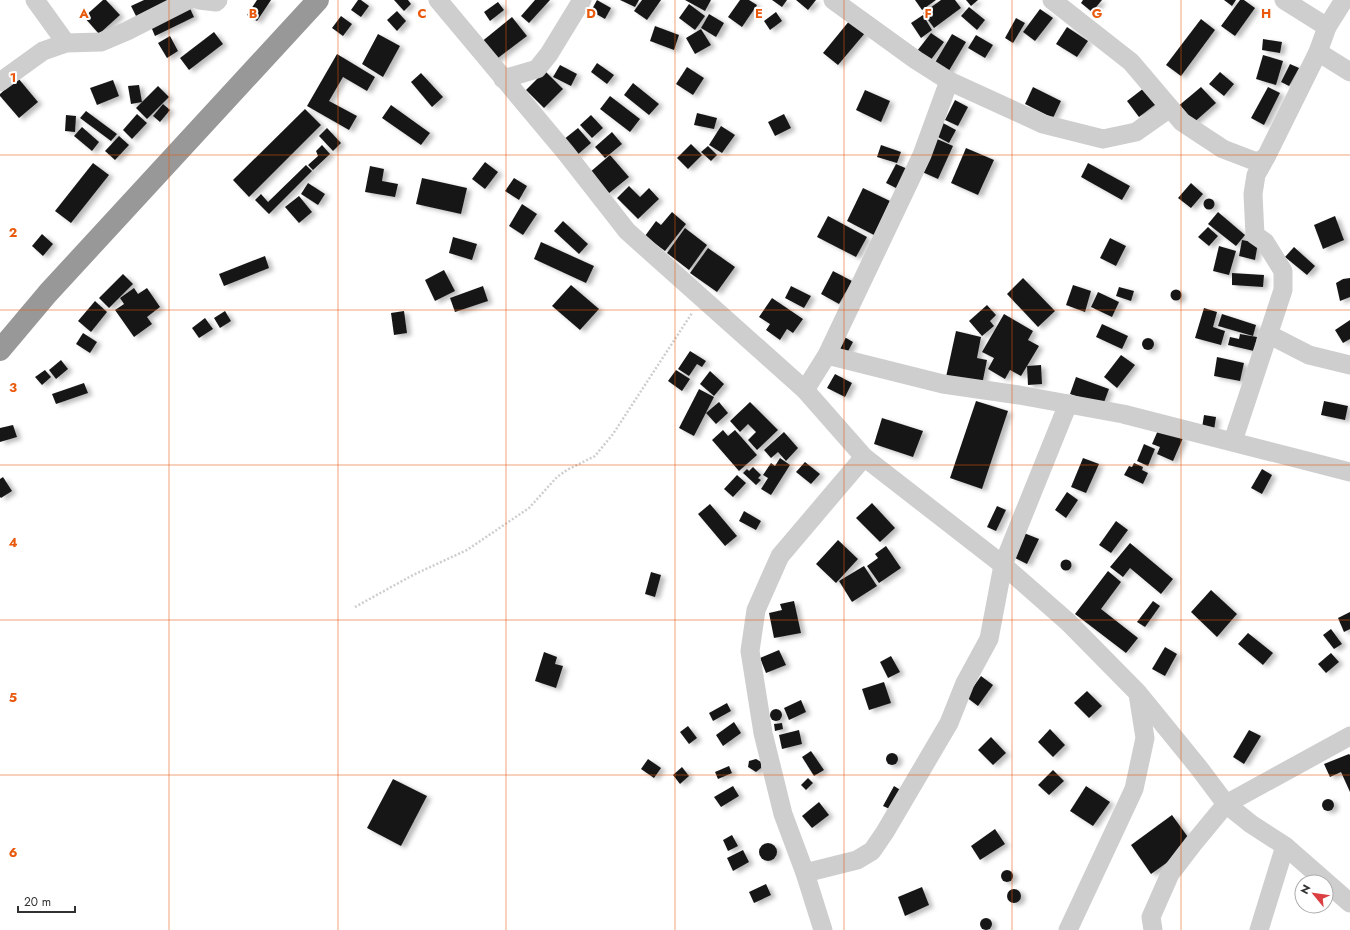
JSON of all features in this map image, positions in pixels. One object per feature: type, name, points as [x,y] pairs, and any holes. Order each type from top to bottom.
[{"type":"highway","points":[[0,350],[48,293],[318,0]]},
{"type":"street","points":[[35,0],[66,43]]},
{"type":"street","points":[[0,82],[43,51],[66,43],[101,42],[188,0]]},
{"type":"street","points":[[199,0],[216,2],[218,0]]},
{"type":"street","points":[[438,0],[566,153],[628,232],[805,390],[864,457],[1003,565],[1068,622],[1138,693],[1199,768],[1226,804],[1251,824],[1285,846],[1350,902]]},
{"type":"street","points":[[503,79],[537,69],[549,54],[582,0]]},
{"type":"street","points":[[833,0],[916,60],[949,81],[1043,124],[1103,139],[1136,132],[1170,108]]},
{"type":"street","points":[[1052,0],[1131,62],[1182,122],[1223,149],[1257,162],[1266,157]]},
{"type":"street","points":[[1284,0],[1327,27]]},
{"type":"street","points":[[1233,441],[1282,290],[1283,270],[1265,242],[1255,235],[1253,194],[1256,174],[1266,157],[1318,52],[1327,27],[1344,0]]},
{"type":"street","points":[[1318,52],[1350,72]]},
{"type":"street","points":[[805,390],[826,355],[922,155],[949,81]]},
{"type":"street","points":[[1268,334],[1309,355],[1350,365]]},
{"type":"street","points":[[826,355],[943,384],[1019,395],[1123,414],[1350,472]]},
{"type":"street","points":[[805,873],[857,860],[872,851],[885,832],[949,722],[965,683],[989,639],[1003,565],[1068,404]]},
{"type":"street","points":[[822,930],[805,873],[783,814],[764,733],[750,651],[756,610],[780,556],[864,457]]},
{"type":"street","points":[[1068,930],[1134,789],[1145,738],[1138,693]]},
{"type":"street","points":[[1154,930],[1152,917],[1170,874],[1192,844],[1226,804],[1350,736]]},
{"type":"street","points":[[1258,930],[1285,846]]},
{"type":"path","points":[[355,607],[413,575],[467,550],[529,508],[557,477],[567,470],[595,456],[613,434],[702,297]]},
{"type":"building","points":[[103,0],[106,0],[120,15],[99,34],[84,17]]},
{"type":"building","points":[[144,0],[174,0],[137,18],[131,6]]},
{"type":"building","points":[[257,0],[271,0],[257,21],[247,15]]},
{"type":"building","points":[[358,0],[361,0],[369,6],[361,17],[351,10]]},
{"type":"building","points":[[394,0],[408,0],[411,4],[404,11]]},
{"type":"building","points":[[535,0],[550,0],[529,23],[521,16]]},
{"type":"building","points":[[597,0],[611,8],[605,19],[591,11]]},
{"type":"building","points":[[620,0],[639,0],[635,7]]},
{"type":"building","points":[[642,0],[661,0],[647,20],[634,11]]},
{"type":"building","points":[[685,0],[711,0],[705,11]]},
{"type":"building","points":[[740,0],[749,0],[757,5],[742,27],[728,17]]},
{"type":"building","points":[[772,0],[787,0],[782,7]]},
{"type":"building","points":[[796,0],[816,0],[808,10]]},
{"type":"building","points":[[915,0],[936,0],[922,10]]},
{"type":"building","points":[[941,0],[955,0],[961,8],[934,28],[923,13]]},
{"type":"building","points":[[966,0],[978,0],[971,6]]},
{"type":"building","points":[[1083,0],[1102,0],[1092,12],[1081,3]]},
{"type":"building","points":[[1224,0],[1236,0],[1232,6]]},
{"type":"building","points":[[1240,0],[1244,0],[1255,8],[1235,36],[1221,26]]},
{"type":"building","points":[[498,2],[504,10],[490,21],[484,12]]},
{"type":"building","points":[[188,4],[194,17],[155,36],[149,22]]},
{"type":"building","points":[[689,4],[705,16],[695,30],[679,18]]},
{"type":"building","points":[[969,7],[985,20],[977,30],[961,16]]},
{"type":"building","points":[[1040,9],[1053,18],[1035,41],[1023,32]]},
{"type":"building","points":[[397,11],[406,21],[397,31],[387,20]]},
{"type":"building","points":[[776,12],[782,21],[770,30],[764,21]]},
{"type":"building","points":[[709,14],[724,23],[716,37],[701,28]]},
{"type":"building","points":[[923,15],[932,30],[921,38],[911,23]]},
{"type":"building","points":[[341,16],[352,24],[343,36],[332,28]]},
{"type":"building","points":[[512,17],[527,36],[494,61],[480,43]]},
{"type":"building","points":[[1016,18],[1025,23],[1013,43],[1005,38]]},
{"type":"building","points":[[1201,19],[1215,30],[1181,76],[1166,65]]},
{"type":"building","points":[[850,20],[865,33],[838,65],[823,53]]},
{"type":"building","points":[[655,26],[679,35],[674,50],[650,41]]},
{"type":"building","points":[[1067,27],[1088,41],[1077,57],[1056,44]]},
{"type":"building","points":[[701,29],[711,45],[695,54],[686,38]]},
{"type":"building","points":[[214,32],[223,44],[189,70],[180,58]]},
{"type":"building","points":[[931,33],[944,42],[930,61],[917,51]]},
{"type":"building","points":[[378,34],[400,46],[383,77],[362,64]]},
{"type":"building","points":[[952,34],[966,42],[947,74],[933,66]]},
{"type":"building","points":[[976,35],[993,45],[985,58],[968,48]]},
{"type":"building","points":[[170,36],[178,51],[167,58],[158,43]]},
{"type":"building","points":[[1263,39],[1282,42],[1280,53],[1262,50]]},
{"type":"building","points":[[337,54],[375,77],[367,91],[343,77],[329,101],[357,116],[349,130],[307,106]]},
{"type":"building","points":[[1263,55],[1283,61],[1276,85],[1256,79]]},
{"type":"building","points":[[597,63],[614,75],[607,84],[591,72]]},
{"type":"building","points":[[1290,64],[1299,68],[1289,86],[1281,82]]},
{"type":"building","points":[[560,65],[577,74],[571,86],[553,77]]},
{"type":"building","points":[[687,67],[704,78],[693,95],[676,84]]},
{"type":"building","points":[[545,71],[563,89],[544,108],[526,90]]},
{"type":"building","points":[[1220,72],[1234,84],[1224,96],[1209,84]]},
{"type":"building","points":[[421,73],[443,97],[432,107],[411,82]]},
{"type":"building","points":[[18,78],[38,102],[19,118],[0,96],[0,94]]},
{"type":"building","points":[[113,80],[119,96],[97,105],[90,88]]},
{"type":"building","points":[[633,83],[659,104],[649,115],[624,95]]},
{"type":"building","points":[[139,85],[142,102],[131,104],[128,86]]},
{"type":"building","points":[[158,86],[169,97],[147,119],[136,108]]},
{"type":"building","points":[[1033,87],[1061,101],[1053,118],[1025,104]]},
{"type":"building","points":[[1201,87],[1216,103],[1191,125],[1176,108]]},
{"type":"building","points":[[1268,87],[1280,93],[1264,125],[1251,118]]},
{"type":"building","points":[[1144,88],[1156,104],[1139,117],[1127,101]]},
{"type":"building","points":[[865,90],[890,101],[881,122],[856,110]]},
{"type":"building","points":[[610,96],[640,119],[630,132],[600,109]]},
{"type":"building","points":[[955,100],[968,107],[958,126],[945,120]]},
{"type":"building","points":[[163,104],[170,110],[160,122],[153,116]]},
{"type":"building","points":[[391,105],[430,133],[421,145],[382,118]]},
{"type":"building","points":[[305,109],[321,125],[249,197],[233,180]]},
{"type":"building","points":[[86,111],[117,134],[111,141],[80,118]]},
{"type":"building","points":[[697,113],[717,118],[714,129],[694,125]]},
{"type":"building","points":[[137,114],[147,123],[132,139],[123,130]]},
{"type":"building","points":[[784,114],[791,128],[775,136],[768,122]]},
{"type":"building","points":[[66,115],[76,116],[75,132],[65,131]]},
{"type":"building","points":[[591,115],[603,128],[592,138],[580,125]]},
{"type":"building","points":[[941,122],[956,130],[949,143],[934,135]]},
{"type":"building","points":[[721,126],[735,135],[722,153],[709,145]]},
{"type":"building","points":[[82,127],[99,142],[92,151],[74,136]]},
{"type":"building","points":[[327,128],[341,143],[333,151],[319,136]]},
{"type":"building","points":[[578,128],[591,143],[576,156],[563,140]]},
{"type":"building","points":[[612,132],[622,144],[605,158],[595,147]]},
{"type":"building","points":[[119,136],[129,145],[115,160],[105,151]]},
{"type":"building","points":[[935,138],[953,146],[938,179],[920,171]]},
{"type":"building","points":[[691,144],[702,155],[688,169],[677,158]]},
{"type":"building","points":[[322,145],[330,154],[313,170],[308,165],[318,156],[316,151]]},
{"type":"building","points":[[881,145],[901,152],[897,163],[877,157]]},
{"type":"building","points":[[708,146],[717,155],[711,161],[701,152]]},
{"type":"building","points":[[966,148],[994,160],[978,195],[951,183]]},
{"type":"building","points":[[610,155],[629,177],[608,194],[589,173]]},
{"type":"building","points":[[485,162],[498,172],[485,189],[472,179]]},
{"type":"building","points":[[93,163],[109,175],[71,223],[55,211]]},
{"type":"building","points":[[1088,163],[1130,186],[1122,200],[1081,177]]},
{"type":"building","points":[[896,164],[910,170],[900,190],[886,183]]},
{"type":"building","points":[[306,165],[312,171],[269,214],[255,200],[261,194],[268,202]]},
{"type":"building","points":[[370,166],[384,169],[382,181],[398,184],[395,197],[365,192]]},
{"type":"building","points":[[422,178],[467,188],[461,214],[416,204]]},
{"type":"building","points":[[514,178],[527,186],[519,200],[505,191]]},
{"type":"building","points":[[308,183],[325,194],[318,205],[301,194]]},
{"type":"building","points":[[1191,183],[1203,194],[1191,208],[1178,198]]},
{"type":"building","points":[[629,186],[640,197],[649,188],[659,199],[638,219],[617,198]]},
{"type":"building","points":[[863,188],[890,201],[874,235],[847,221]]},
{"type":"building","points":[[299,196],[312,212],[299,223],[285,207]]},
{"type":"building","points":[[1209,198],[1213,200],[1215,204],[1213,208],[1209,210],[1205,208],[1203,204],[1205,200]]},
{"type":"building","points":[[522,204],[537,214],[523,235],[509,226]]},
{"type":"building","points":[[672,212],[686,224],[665,251],[645,236],[656,221],[661,225]]},
{"type":"building","points":[[1218,212],[1245,235],[1236,246],[1208,224]]},
{"type":"building","points":[[828,216],[867,237],[856,257],[817,237]]},
{"type":"building","points":[[1335,216],[1344,240],[1323,249],[1314,225]]},
{"type":"building","points":[[563,221],[588,244],[579,254],[554,231]]},
{"type":"building","points":[[1208,227],[1218,236],[1209,246],[1198,237]]},
{"type":"building","points":[[685,228],[707,245],[689,270],[667,253]]},
{"type":"building","points":[[42,234],[53,244],[43,256],[32,246]]},
{"type":"building","points":[[453,237],[477,244],[472,260],[449,253]]},
{"type":"building","points":[[1110,238],[1126,246],[1116,266],[1100,258]]},
{"type":"building","points":[[1242,240],[1258,243],[1255,260],[1239,256]]},
{"type":"building","points":[[541,242],[594,266],[586,283],[534,259]]},
{"type":"building","points":[[1219,246],[1236,251],[1229,275],[1213,271]]},
{"type":"building","points":[[1294,247],[1315,266],[1307,275],[1285,257]]},
{"type":"building","points":[[708,248],[735,267],[717,292],[690,273]]},
{"type":"building","points":[[265,256],[269,268],[224,286],[219,274]]},
{"type":"building","points":[[444,270],[455,291],[435,301],[425,280]]},
{"type":"building","points":[[833,271],[852,281],[839,304],[821,294]]},
{"type":"building","points":[[1232,273],[1264,275],[1263,287],[1232,285]]},
{"type":"building","points":[[123,274],[133,284],[109,308],[99,298]]},
{"type":"building","points":[[1023,278],[1055,311],[1038,327],[1007,294]]},
{"type":"building","points":[[1350,278],[1350,297],[1340,301],[1336,283],[1343,279]]},
{"type":"building","points":[[571,285],[599,309],[580,330],[552,306]]},
{"type":"building","points":[[1073,285],[1091,291],[1085,312],[1066,305]]},
{"type":"building","points":[[483,286],[488,301],[455,312],[450,298]]},
{"type":"building","points":[[791,286],[811,296],[804,308],[785,298]]},
{"type":"building","points":[[1119,287],[1134,291],[1131,301],[1116,296]]},
{"type":"building","points":[[134,288],[138,294],[147,288],[160,307],[147,317],[152,324],[134,337],[115,310],[124,304],[120,298]]},
{"type":"building","points":[[1176,289],[1180,291],[1182,295],[1180,299],[1176,301],[1172,299],[1170,295],[1172,291]]},
{"type":"building","points":[[1098,292],[1119,302],[1112,317],[1091,307]]},
{"type":"building","points":[[772,298],[803,319],[793,333],[787,329],[780,340],[766,330],[770,324],[759,317]]},
{"type":"building","points":[[95,301],[107,312],[91,332],[78,321]]},
{"type":"building","points":[[987,305],[996,315],[990,321],[994,326],[982,336],[969,321]]},
{"type":"building","points":[[1204,308],[1217,312],[1213,327],[1225,331],[1221,345],[1195,338]]},
{"type":"building","points":[[225,311],[231,321],[220,328],[214,318]]},
{"type":"building","points":[[404,311],[407,333],[394,335],[391,313]]},
{"type":"building","points":[[1004,314],[1033,331],[1028,340],[1039,346],[1021,376],[1010,370],[1005,379],[988,369],[994,358],[982,352]]},
{"type":"building","points":[[1222,314],[1256,325],[1253,336],[1218,326]]},
{"type":"building","points":[[205,318],[213,329],[199,338],[192,328]]},
{"type":"building","points":[[1350,320],[1350,339],[1343,343],[1335,330]]},
{"type":"building","points":[[1102,324],[1128,336],[1122,349],[1096,337]]},
{"type":"building","points":[[956,331],[981,337],[977,358],[987,360],[982,385],[946,377]]},
{"type":"building","points":[[83,333],[97,342],[90,353],[76,344]]},
{"type":"building","points":[[1240,334],[1257,337],[1254,351],[1228,345],[1230,337],[1239,339]]},
{"type":"building","points":[[841,335],[853,342],[846,355],[834,349]]},
{"type":"building","points":[[1146,338],[1150,338],[1154,344],[1150,350],[1146,350],[1142,346],[1142,342]]},
{"type":"building","points":[[690,351],[706,361],[702,367],[697,364],[689,376],[678,369]]},
{"type":"building","points":[[1121,355],[1135,365],[1117,388],[1104,377]]},
{"type":"building","points":[[1217,357],[1244,363],[1240,381],[1214,376]]},
{"type":"building","points":[[61,360],[68,369],[56,379],[49,370]]},
{"type":"building","points":[[1041,365],[1042,384],[1028,385],[1027,366]]},
{"type":"building","points":[[45,370],[51,377],[42,385],[35,377]]},
{"type":"building","points":[[676,370],[690,379],[682,391],[668,381]]},
{"type":"building","points":[[710,371],[724,384],[714,396],[700,384]]},
{"type":"building","points":[[835,374],[852,383],[845,397],[827,388]]},
{"type":"building","points":[[1076,377],[1109,389],[1103,405],[1070,394]]},
{"type":"building","points":[[84,383],[88,393],[56,404],[52,394]]},
{"type":"building","points":[[699,389],[714,397],[694,436],[679,428]]},
{"type":"building","points":[[976,401],[1008,411],[982,489],[950,478]]},
{"type":"building","points":[[1324,401],[1348,406],[1345,420],[1321,415]]},
{"type":"building","points":[[719,402],[728,413],[716,424],[706,413]]},
{"type":"building","points":[[750,402],[778,430],[757,450],[748,440],[756,432],[748,424],[740,432],[730,421]]},
{"type":"building","points":[[1204,415],[1216,417],[1214,430],[1202,428]]},
{"type":"building","points":[[882,418],[923,431],[913,457],[874,444]]},
{"type":"building","points":[[13,425],[17,437],[0,442],[0,428]]},
{"type":"building","points":[[1159,428],[1183,438],[1173,461],[1157,454],[1160,447],[1152,444]]},
{"type":"building","points":[[723,430],[728,436],[735,430],[757,455],[739,471],[712,440]]},
{"type":"building","points":[[784,432],[798,448],[786,461],[778,452],[771,458],[764,450]]},
{"type":"building","points":[[1144,444],[1155,449],[1148,466],[1137,461]]},
{"type":"building","points":[[780,458],[790,465],[771,495],[761,489],[768,478],[763,475],[771,463],[775,466]]},
{"type":"building","points":[[1083,458],[1099,464],[1086,493],[1071,487]]},
{"type":"building","points":[[805,462],[820,474],[811,484],[796,472]]},
{"type":"building","points":[[1134,463],[1143,467],[1142,470],[1148,473],[1143,484],[1124,475],[1129,466],[1132,467]]},
{"type":"building","points":[[753,467],[761,475],[758,478],[761,480],[756,485],[743,473],[747,469],[749,471]]},
{"type":"building","points":[[1262,469],[1272,475],[1262,494],[1251,488]]},
{"type":"building","points":[[737,475],[746,483],[733,497],[724,489]]},
{"type":"building","points":[[3,477],[12,491],[1,498],[0,479]]},
{"type":"building","points":[[1067,492],[1078,500],[1066,518],[1055,510]]},
{"type":"building","points":[[872,503],[895,528],[880,542],[856,518]]},
{"type":"building","points":[[710,504],[737,536],[725,546],[698,514]]},
{"type":"building","points":[[997,506],[1006,510],[996,531],[987,527]]},
{"type":"building","points":[[744,511],[761,521],[756,530],[739,521]]},
{"type":"building","points":[[1116,521],[1128,530],[1111,553],[1099,545]]},
{"type":"building","points":[[1024,533],[1039,539],[1027,564],[1013,557]]},
{"type":"building","points":[[838,540],[858,559],[836,583],[816,564]]},
{"type":"building","points":[[1130,543],[1173,579],[1161,594],[1130,568],[1123,577],[1110,567]]},
{"type":"building","points":[[886,546],[901,568],[879,583],[867,566],[878,558],[875,554]]},
{"type":"building","points":[[1066,559],[1070,561],[1072,565],[1070,569],[1066,571],[1062,569],[1060,565],[1062,561]]},
{"type":"building","points":[[864,566],[877,586],[852,602],[839,581]]},
{"type":"building","points":[[1108,571],[1121,582],[1101,609],[1138,638],[1126,653],[1075,614]]},
{"type":"building","points":[[651,572],[661,575],[655,597],[645,594]]},
{"type":"building","points":[[1211,590],[1237,614],[1217,637],[1191,612]]},
{"type":"building","points":[[794,601],[801,633],[774,638],[769,613],[782,610],[780,604]]},
{"type":"building","points":[[1153,601],[1160,606],[1145,627],[1137,622]]},
{"type":"building","points":[[1350,612],[1350,629],[1344,632],[1338,618]]},
{"type":"building","points":[[1331,629],[1342,644],[1334,649],[1323,635]]},
{"type":"building","points":[[1248,633],[1273,653],[1263,665],[1238,644]]},
{"type":"building","points":[[1165,647],[1177,654],[1165,676],[1152,669]]},
{"type":"building","points":[[779,650],[786,665],[766,673],[760,658]]},
{"type":"building","points":[[544,652],[557,657],[555,664],[563,666],[556,688],[535,681]]},
{"type":"building","points":[[1331,653],[1339,662],[1326,673],[1318,664]]},
{"type":"building","points":[[891,656],[900,672],[888,678],[880,662]]},
{"type":"building","points":[[981,676],[993,685],[978,706],[966,697]]},
{"type":"building","points":[[884,682],[891,703],[869,710],[862,689]]},
{"type":"building","points":[[1087,691],[1102,706],[1089,718],[1074,703]]},
{"type":"building","points":[[801,700],[806,712],[789,720],[784,708]]},
{"type":"building","points":[[727,703],[731,711],[713,721],[709,713]]},
{"type":"building","points":[[774,709],[778,709],[782,715],[778,721],[774,721],[770,717],[770,713]]},
{"type":"building","points":[[734,722],[741,733],[723,746],[716,735]]},
{"type":"building","points":[[782,723],[783,729],[775,731],[774,724]]},
{"type":"building","points":[[688,726],[697,738],[689,744],[680,732]]},
{"type":"building","points":[[1050,729],[1065,745],[1053,757],[1038,742]]},
{"type":"building","points":[[799,730],[802,744],[782,749],[779,735]]},
{"type":"building","points":[[1249,730],[1261,736],[1244,764],[1233,757]]},
{"type":"building","points":[[991,737],[1006,753],[993,765],[978,750]]},
{"type":"building","points":[[811,751],[824,770],[814,776],[802,757]]},
{"type":"building","points":[[890,753],[894,753],[898,759],[894,765],[890,765],[886,761],[886,757]]},
{"type":"building","points":[[1349,754],[1350,792],[1341,772],[1330,777],[1324,764]]},
{"type":"building","points":[[648,759],[661,768],[654,778],[641,769]]},
{"type":"building","points":[[756,759],[761,762],[761,768],[756,772],[748,767],[749,761]]},
{"type":"building","points":[[729,766],[732,773],[718,779],[715,772]]},
{"type":"building","points":[[682,767],[689,776],[680,784],[673,775]]},
{"type":"building","points":[[1053,770],[1064,781],[1049,795],[1038,785]]},
{"type":"building","points":[[808,778],[813,783],[806,790],[801,785]]},
{"type":"building","points":[[393,779],[427,796],[401,846],[367,828]]},
{"type":"building","points":[[733,786],[739,796],[721,807],[714,797]]},
{"type":"building","points":[[894,786],[902,791],[892,810],[883,806]]},
{"type":"building","points":[[1086,786],[1110,802],[1093,826],[1070,811]]},
{"type":"building","points":[[1330,799],[1333,800],[1333,810],[1326,811],[1323,810],[1322,803],[1323,800]]},
{"type":"building","points":[[819,802],[829,815],[812,828],[802,816]]},
{"type":"building","points":[[1172,815],[1193,844],[1151,874],[1131,845]]},
{"type":"building","points":[[995,829],[1005,844],[980,860],[971,846]]},
{"type":"building","points":[[732,835],[738,846],[728,851],[723,840]]},
{"type":"building","points":[[768,843],[774,846],[777,852],[774,858],[768,861],[762,858],[759,852],[762,846]]},
{"type":"building","points":[[743,850],[749,862],[733,871],[727,858]]},
{"type":"building","points":[[1005,870],[1009,870],[1013,876],[1009,882],[1005,882],[1001,878],[1001,874]]},
{"type":"building","points":[[766,884],[771,895],[754,903],[749,892]]},
{"type":"building","points":[[922,887],[929,905],[905,916],[898,897]]},
{"type":"building","points":[[1014,889],[1019,891],[1021,896],[1019,901],[1014,903],[1009,901],[1007,896],[1009,891]]},
{"type":"building","points":[[984,918],[988,918],[992,924],[988,930],[984,930],[980,926],[980,922]]}]
